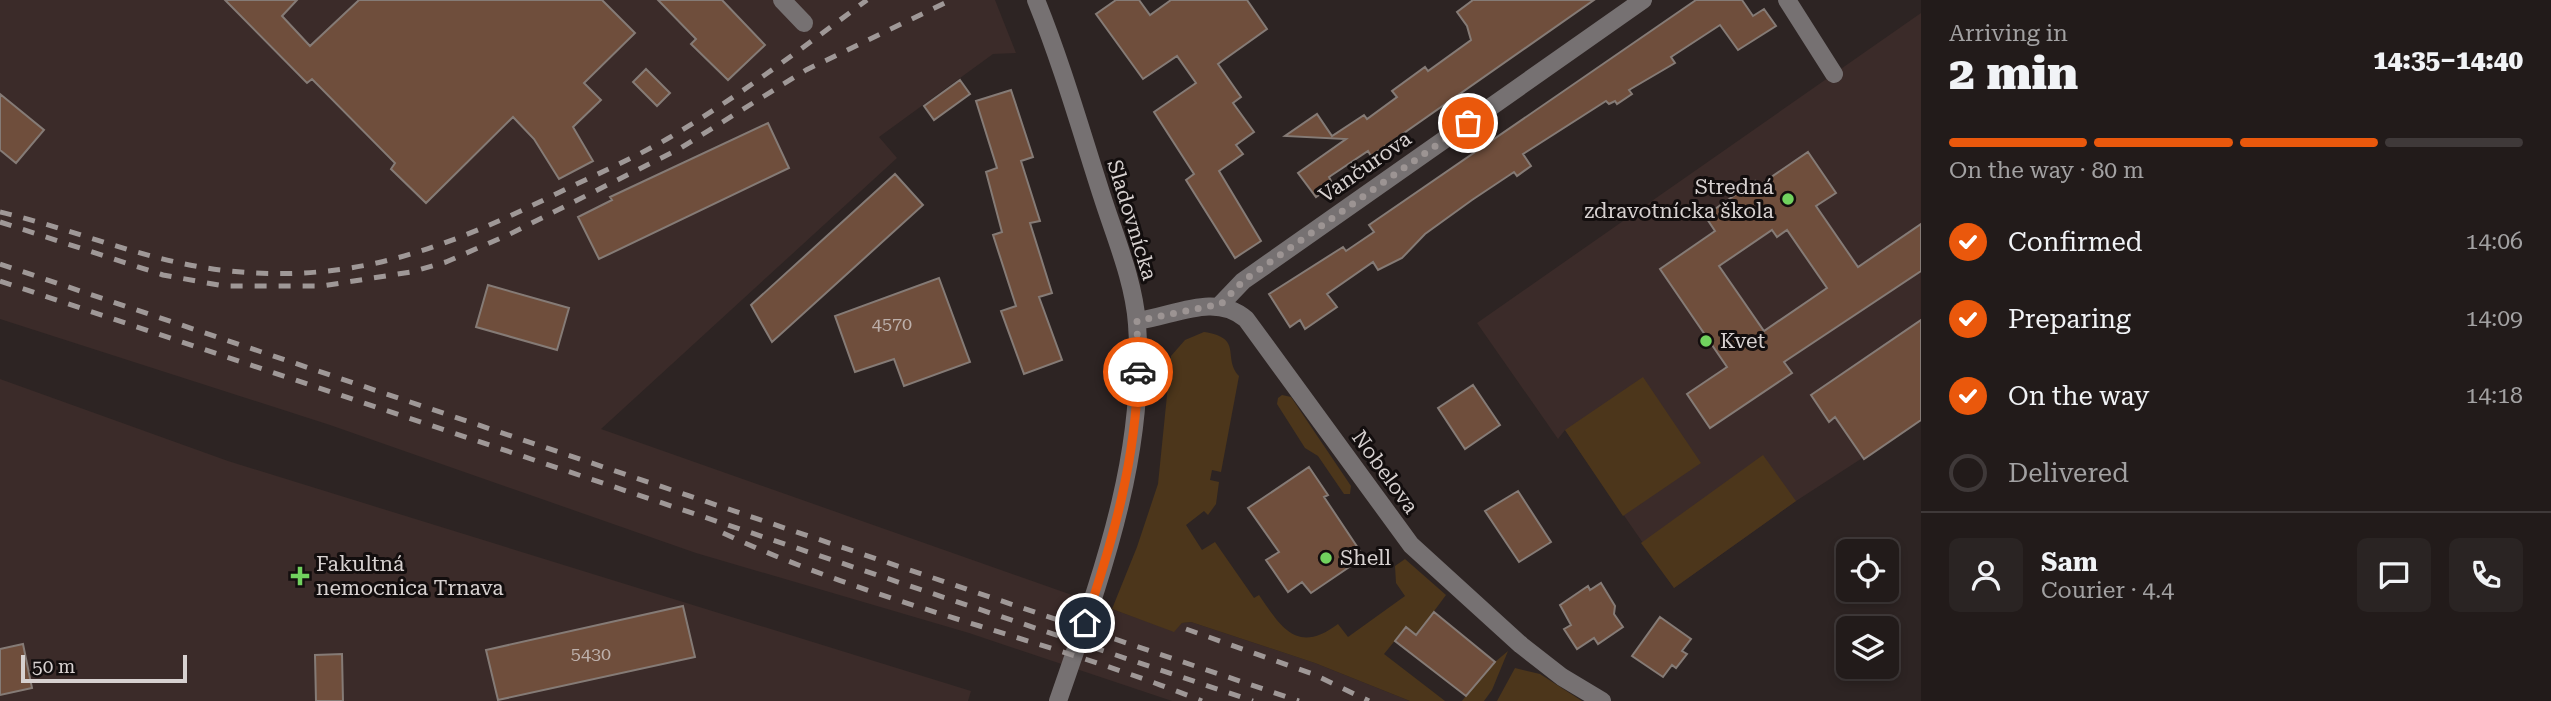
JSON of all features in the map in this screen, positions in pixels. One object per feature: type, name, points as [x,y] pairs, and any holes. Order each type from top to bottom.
[{"type":"street","points":[[782,0],[804,23]]},
{"type":"street","name":"Sladovnícka","points":[[1035,0],[1081,128],[1124,266],[1137,321],[1137,397],[1126,485],[1108,553],[1058,701]]},
{"type":"street","name":"Vančurova","points":[[1221,304],[1243,281],[1643,0]]},
{"type":"street","points":[[1787,0],[1834,74]]},
{"type":"street","points":[[1137,321],[1221,304]]},
{"type":"street","name":"Nobelova","points":[[1221,304],[1236,309],[1247,319],[1411,545],[1521,645],[1562,677],[1602,701]]},
{"type":"shaded area","points":[[0,0],[995,0],[1016,53],[993,54],[879,137],[897,158],[601,429],[1174,631],[1182,623],[1191,622],[1315,663],[1410,701],[1172,701],[969,633],[696,553],[330,425],[0,319]]},
{"type":"shaded area","name":"Stredná zdravotnícka škola","points":[[1921,13],[1921,420],[1796,501],[1674,588],[1565,430],[1558,439],[1477,323]]},
{"type":"shaded area","points":[[1204,332],[1224,339],[1228,344],[1234,369],[1239,376],[1221,472],[1212,470],[1210,480],[1219,482],[1216,504],[1208,515],[1204,511],[1186,525],[1202,550],[1215,542],[1254,598],[1259,595],[1284,627],[1301,637],[1324,633],[1338,624],[1348,637],[1405,596],[1396,583],[1395,566],[1405,559],[1446,595],[1423,626],[1495,662],[1508,651],[1492,690],[1484,701],[1462,701],[1476,682],[1406,627],[1384,654],[1445,701],[1410,701],[1315,663],[1191,622],[1182,623],[1174,632],[1112,609],[1158,484],[1171,356],[1185,340]]},
{"type":"shaded area","points":[[1643,377],[1701,463],[1623,516],[1565,430]]},
{"type":"shaded area","name":"Fakultná nemocnica Trnava","points":[[0,379],[228,461],[971,691],[968,701],[0,701]]},
{"type":"shaded area","points":[[1282,395],[1291,397],[1351,486],[1350,494],[1344,494],[1318,456],[1305,448],[1277,404]]},
{"type":"shaded area","points":[[1763,455],[1796,501],[1674,588],[1641,543]]},
{"type":"shaded area","points":[[1515,668],[1540,674],[1582,701],[1497,701]]},
{"type":"building","points":[[225,0],[297,0],[282,16],[310,46],[359,0],[602,0],[635,33],[584,83],[601,100],[573,127],[593,161],[559,179],[534,139],[513,117],[426,203],[391,169],[395,163],[312,79],[307,83]]},
{"type":"building","points":[[658,0],[722,0],[765,45],[728,80],[691,44],[696,39]]},
{"type":"building","points":[[1116,0],[1139,0],[1150,15],[1171,0],[1247,0],[1267,29],[1218,64],[1241,97],[1233,103],[1254,132],[1236,145],[1243,154],[1219,171],[1261,241],[1235,258],[1186,180],[1194,174],[1154,112],[1196,83],[1177,56],[1143,79],[1096,14]]},
{"type":"building","points":[[1473,0],[1594,0],[1371,156],[1368,151],[1329,177],[1333,185],[1316,197],[1298,173],[1346,139],[1285,136],[1317,114],[1332,136],[1364,115],[1367,119],[1397,97],[1392,91],[1425,67],[1428,71],[1471,40],[1467,26],[1457,12]]},
{"type":"building","points":[[1696,0],[1742,0],[1753,16],[1764,9],[1776,26],[1738,50],[1720,25],[1671,57],[1675,63],[1629,90],[1632,94],[1617,104],[1615,101],[1609,104],[1606,101],[1523,154],[1531,166],[1517,176],[1514,172],[1472,200],[1425,234],[1402,258],[1378,270],[1373,262],[1327,294],[1337,307],[1305,329],[1300,320],[1290,327],[1269,294],[1343,247],[1346,251],[1374,232],[1369,225]]},
{"type":"building","points":[[646,69],[670,93],[657,106],[633,82]]},
{"type":"building","points":[[960,80],[970,94],[934,120],[924,106]]},
{"type":"building","points":[[1011,90],[1033,157],[1021,161],[1040,221],[1030,223],[1052,293],[1039,297],[1062,360],[1024,374],[1001,311],[1016,306],[993,235],[1002,232],[986,172],[997,168],[976,101]]},
{"type":"building","points":[[0,94],[44,130],[16,163],[0,150]]},
{"type":"building","points":[[768,123],[789,168],[599,259],[578,217],[612,200],[610,197]]},
{"type":"building","points":[[1808,152],[1836,193],[1816,206],[1858,267],[1921,224],[1921,271],[1784,362],[1792,373],[1710,428],[1687,394],[1727,367],[1660,269],[1715,231],[1705,216],[1755,181],[1758,186]],"holes":[[[1772,230],[1777,237],[1787,230],[1827,288],[1764,331],[1719,266]]]},
{"type":"building","points":[[895,174],[923,205],[772,342],[751,305]]},
{"type":"building","points":[[939,278],[970,362],[904,386],[894,359],[855,372],[835,316]]},
{"type":"building","points":[[488,285],[569,308],[557,350],[476,327]]},
{"type":"building","points":[[1921,320],[1921,420],[1864,459],[1835,417],[1829,422],[1811,395]]},
{"type":"building","points":[[1473,385],[1500,425],[1465,449],[1438,408]]},
{"type":"building","points":[[1309,467],[1328,495],[1324,497],[1364,557],[1311,593],[1302,582],[1288,592],[1266,560],[1279,552],[1248,508]]},
{"type":"building","points":[[1518,491],[1551,542],[1519,562],[1485,511]]},
{"type":"building","points":[[1601,583],[1615,606],[1614,614],[1623,627],[1598,644],[1594,638],[1577,649],[1564,629],[1571,625],[1560,605],[1588,586],[1590,590]]},
{"type":"building","points":[[683,606],[695,657],[498,700],[486,650]]},
{"type":"building","points":[[1434,612],[1495,662],[1466,696],[1395,641],[1406,627],[1416,635]]},
{"type":"building","points":[[1660,617],[1691,639],[1682,651],[1687,654],[1676,668],[1672,665],[1663,677],[1632,656]]},
{"type":"building","points":[[23,644],[32,688],[0,695],[0,649]]},
{"type":"building","points":[[342,654],[343,701],[316,701],[315,655]]},
{"type":"railway","points":[[0,212],[142,254],[230,271],[276,274],[319,272],[400,257],[478,230],[654,146],[744,90],[867,0]]},
{"type":"railway","points":[[0,222],[163,275],[224,286],[322,286],[411,272],[446,262],[510,234],[679,149],[806,70],[951,0]]},
{"type":"railway","points":[[0,264],[1299,701]]},
{"type":"railway","points":[[0,281],[1253,701]]},
{"type":"railway","points":[[723,533],[841,581],[1083,658],[1202,701]]},
{"type":"railway","points":[[1186,629],[1313,674],[1369,701]]},
{"type":"way so far","points":[[1138,372],[1137,321],[1221,304],[1243,281],[1468,123]]},
{"type":"place","name":"Stredná zdravotnícka škola","points":[[1788,199]]},
{"type":"place","name":"Kvet","points":[[1706,341]]},
{"type":"place","name":"Shell","points":[[1326,558]]},
{"type":"place","name":"Fakultná nemocnica Trnava","points":[[300,576]]},
{"type":"route","points":[[1085,623],[1126,485],[1135,430],[1138,372]]}]
